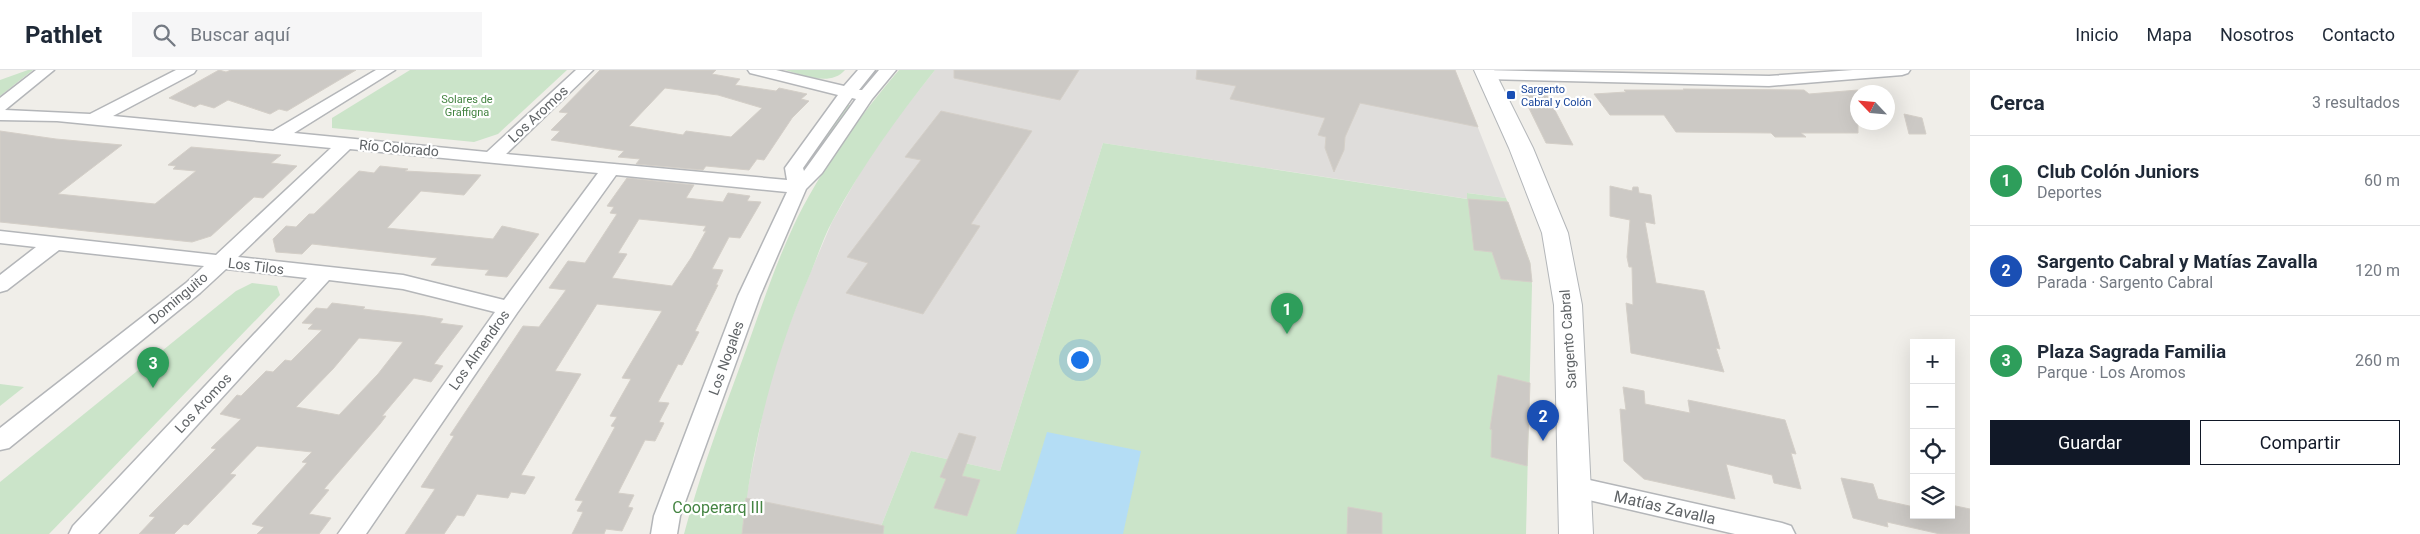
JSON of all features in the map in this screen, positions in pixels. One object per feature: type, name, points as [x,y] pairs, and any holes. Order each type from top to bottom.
[{"type":"main road","name":"Sargento Cabral","points":[[1485,72],[1521,148],[1555,233],[1568,305],[1576,487],[1576,534]]},
{"type":"street","points":[[0,106],[46,70]]},
{"type":"street","points":[[94,119],[188,70]]},
{"type":"street","points":[[276,137],[387,70]]},
{"type":"street","name":"Los Aromos","points":[[492,157],[585,70]]},
{"type":"street","points":[[756,70],[866,96]]},
{"type":"street","name":"Los Nogales","points":[[798,187],[794,168],[848,92],[867,70]]},
{"type":"street","name":"Los Nogales","points":[[664,534],[667,516],[749,296],[798,187],[816,169],[866,96],[888,70]]},
{"type":"street","points":[[1485,72],[1769,81],[1902,70]]},
{"type":"street","name":"Río Colorado","points":[[0,115],[94,119],[798,187]]},
{"type":"street","name":"Dominguito","points":[[0,441],[193,288],[346,143]]},
{"type":"street","name":"Los Almendros","points":[[351,534],[509,308],[611,169]]},
{"type":"street","name":"Los Tilos","points":[[0,237],[403,282],[509,308]]},
{"type":"street","points":[[0,285],[55,243]]},
{"type":"street","name":"Los Aromos","points":[[82,534],[324,273]]},
{"type":"street","name":"Matías Zavalla","points":[[1576,487],[1782,534]]},
{"type":"shaded area","points":[[935,70],[1455,70],[1506,198],[1468,193],[1468,199],[1103,143],[1000,471],[911,451],[878,534],[742,534],[746,498],[766,397],[778,354],[801,295],[832,222],[864,166],[897,118]]},
{"type":"green space","points":[[33,70],[0,96],[0,80]]},
{"type":"green space","name":"Solares de Graffigna","points":[[410,70],[567,70],[498,134],[474,142],[332,128],[332,118]]},
{"type":"green space","points":[[785,70],[845,70],[832,78],[824,79],[808,77]]},
{"type":"green space","name":"Cooperarq III","points":[[899,70],[935,70],[868,161],[844,200],[824,239],[786,336],[766,400],[752,466],[742,534],[684,534],[717,430],[785,244],[815,185],[841,145]]},
{"type":"green space","points":[[847,105],[852,105],[809,168],[804,167]]},
{"type":"green space","points":[[1103,143],[1467,199],[1467,193],[1506,198],[1530,262],[1532,285],[1526,534],[878,534],[911,451],[1000,471]]},
{"type":"green space","points":[[252,283],[277,286],[280,295],[49,534],[0,534],[0,482],[236,291]]},
{"type":"green space","points":[[0,384],[24,387],[0,406]]},
{"type":"water","points":[[1047,432],[1141,451],[1123,534],[1016,534]]},
{"type":"building","points":[[219,70],[226,72],[231,70],[356,70],[287,111],[279,109],[270,114],[228,100],[214,108],[200,104],[195,107],[169,98]]},
{"type":"building","points":[[600,70],[716,70],[712,74],[740,79],[735,85],[776,91],[779,88],[807,94],[801,99],[809,101],[792,118],[764,160],[757,159],[749,170],[706,166],[703,170],[636,164],[640,159],[618,157],[624,151],[551,140],[560,131],[551,130],[568,113],[559,112]],"holes":[[[665,88],[718,95],[762,108],[731,137],[686,131],[683,135],[629,126]]]},
{"type":"building","points":[[954,70],[1079,70],[1060,100],[954,78]]},
{"type":"building","points":[[1197,70],[1455,70],[1478,127],[1360,103],[1345,137],[1344,150],[1334,172],[1325,148],[1326,137],[1318,135],[1325,118],[1230,99],[1236,86],[1196,79]]},
{"type":"building","points":[[1624,90],[1804,90],[1809,94],[1850,91],[1850,130],[1858,130],[1858,133],[1801,133],[1806,137],[1775,137],[1771,133],[1676,132],[1664,115],[1610,115],[1594,94],[1626,92]]},
{"type":"building","points":[[1522,94],[1547,95],[1573,145],[1546,143]]},
{"type":"building","points":[[941,111],[1032,131],[971,224],[980,226],[923,314],[846,293],[868,263],[847,257],[921,160],[905,157]]},
{"type":"building","points":[[1904,114],[1922,118],[1926,134],[1909,134]]},
{"type":"building","points":[[0,131],[56,139],[122,145],[58,194],[155,204],[196,171],[173,169],[176,166],[168,165],[191,147],[281,155],[271,163],[297,166],[263,198],[254,197],[211,236],[192,242],[0,222]]},
{"type":"building","points":[[380,166],[408,169],[405,171],[481,175],[464,195],[421,191],[387,228],[493,239],[502,226],[539,234],[507,277],[485,275],[489,270],[431,265],[437,258],[312,244],[302,254],[276,252],[273,239],[286,226],[296,227],[309,214],[314,214],[359,171],[374,173]]},
{"type":"building","points":[[627,178],[694,185],[686,198],[723,202],[728,193],[750,196],[747,201],[761,202],[740,238],[729,237],[712,269],[723,270],[716,285],[718,285],[695,331],[699,332],[682,365],[678,364],[658,402],[669,403],[659,422],[664,423],[655,441],[645,440],[618,493],[634,495],[628,507],[633,508],[622,531],[606,529],[604,534],[572,534],[583,512],[577,511],[583,501],[575,500],[615,427],[611,426],[617,417],[610,416],[631,379],[622,378],[662,311],[597,304],[555,371],[581,374],[521,475],[535,477],[525,494],[511,492],[508,498],[477,494],[464,516],[457,515],[444,534],[405,534],[435,489],[421,487],[454,436],[450,435],[523,326],[539,327],[566,290],[549,288],[568,261],[585,263],[617,214],[610,213],[614,207],[607,206]],"holes":[[[639,219],[706,226],[703,231],[706,231],[691,258],[672,286],[612,278],[627,254],[618,253]]]},
{"type":"building","points":[[1610,186],[1632,191],[1633,187],[1638,187],[1639,193],[1651,195],[1655,224],[1645,222],[1656,283],[1704,291],[1720,349],[1716,348],[1724,372],[1631,353],[1626,303],[1633,305],[1632,267],[1629,267],[1627,257],[1630,220],[1610,216]]},
{"type":"building","points":[[1468,199],[1508,202],[1530,263],[1532,282],[1501,279],[1492,252],[1474,250]]},
{"type":"building","points":[[332,303],[365,307],[363,309],[443,319],[440,323],[463,326],[434,364],[443,366],[431,382],[414,378],[382,416],[386,416],[380,424],[324,489],[329,490],[309,514],[331,518],[319,534],[257,534],[264,527],[252,524],[307,463],[302,462],[312,452],[257,446],[230,474],[236,475],[188,525],[184,524],[174,534],[139,534],[155,517],[149,516],[216,449],[211,448],[241,419],[220,414],[237,395],[241,396],[266,371],[273,372],[285,360],[291,361],[322,330],[308,329],[313,324],[302,323],[316,308],[327,309]],"holes":[[[359,338],[403,342],[378,374],[339,415],[296,407],[333,369]]]},
{"type":"building","points":[[1498,375],[1530,383],[1527,466],[1491,457],[1492,430],[1490,429]]},
{"type":"building","points":[[1623,387],[1644,391],[1645,404],[1690,413],[1688,400],[1785,420],[1796,454],[1791,453],[1801,489],[1774,483],[1772,475],[1726,464],[1735,499],[1644,479],[1624,461],[1620,409],[1626,410]]},
{"type":"building","points":[[959,433],[976,437],[962,476],[980,480],[967,516],[934,508],[946,479],[940,477]]},
{"type":"building","points":[[1841,478],[1873,484],[1878,499],[1910,506],[1910,519],[1955,519],[1955,506],[1970,509],[1970,534],[1940,534],[1887,522],[1888,527],[1853,518]]},
{"type":"building","points":[[746,498],[884,526],[883,534],[742,534]]},
{"type":"building","points":[[1348,507],[1382,513],[1382,534],[1347,534]]},
{"type":"place","name":"Sargento Cabral y Colón","points":[[1511,95]]},
{"type":"place","name":"Club Colón Juniors","points":[[1287,334]]},
{"type":"place","name":"Plaza Sagrada Familia","points":[[153,388]]},
{"type":"place","name":"Sargento Cabral y Matías Zavalla","points":[[1543,441]]}]
